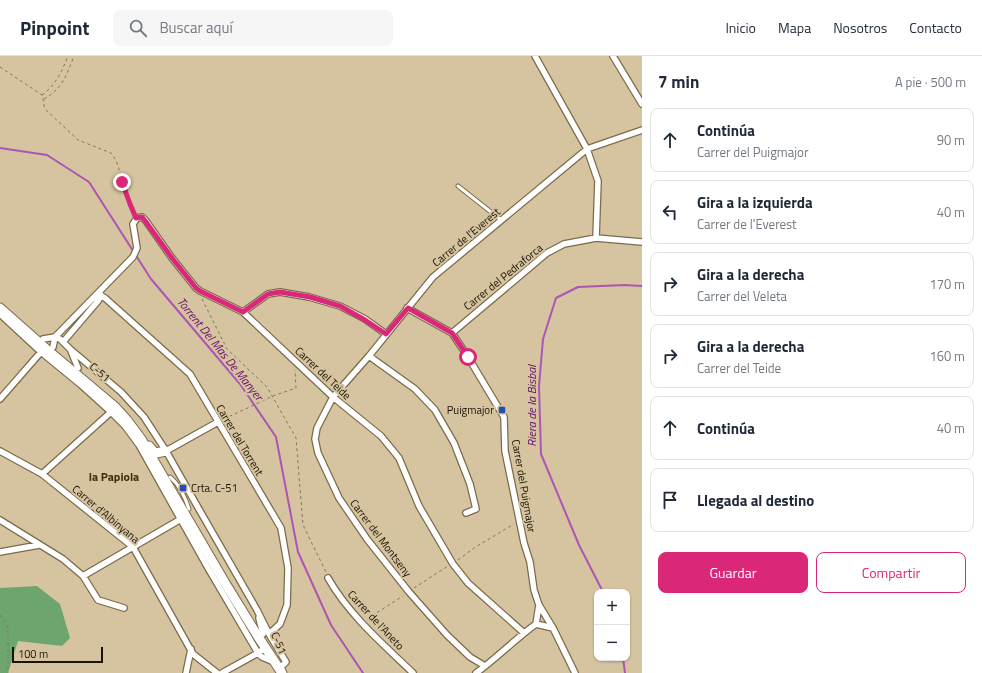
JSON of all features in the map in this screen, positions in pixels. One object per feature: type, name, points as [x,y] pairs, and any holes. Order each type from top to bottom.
[{"type":"main road","points":[[0,304],[53,347],[54,351],[77,371]]},
{"type":"main road","name":"C-51","points":[[0,308],[119,403],[133,418],[170,477],[185,516],[191,520],[212,556],[219,562],[254,612],[266,634],[269,646],[281,666]]},
{"type":"main road","name":"C-51","points":[[77,371],[96,391],[116,407],[115,412],[141,439],[225,583],[262,651],[281,666]]},
{"type":"main road","points":[[115,412],[128,417],[149,447],[156,453],[166,451]]},
{"type":"main road","points":[[254,612],[253,624],[265,644],[262,651]]},
{"type":"street","points":[[535,56],[587,148],[598,181],[596,238]]},
{"type":"street","points":[[613,56],[642,104]]},
{"type":"street","name":"Carrer de l'Everest","points":[[333,397],[370,356],[386,334],[434,277],[587,148],[642,130]]},
{"type":"street","name":"Carrer del Teide","points":[[136,218],[142,217],[196,288],[243,312],[333,397],[381,436],[399,458],[419,506],[453,564],[468,583],[524,633]]},
{"type":"street","points":[[53,347],[55,337],[133,257],[136,249],[133,224],[136,218]]},
{"type":"street","name":"Carrer del Pedraforca","points":[[452,333],[547,253],[564,244],[596,238],[642,242]]},
{"type":"street","points":[[63,342],[103,297],[102,289]]},
{"type":"street","points":[[243,312],[268,294],[280,292],[310,297],[340,306],[386,334]]},
{"type":"street","points":[[93,299],[103,297]]},
{"type":"street","name":"Carrer del Torrent","points":[[103,297],[190,374],[281,528],[288,568],[287,605],[280,624],[266,634]]},
{"type":"street","name":"Carrer del Puigmajor","points":[[408,308],[452,333],[504,417],[505,451],[524,543],[530,562],[534,590],[540,605],[575,673]]},
{"type":"street","points":[[0,314],[99,402],[115,412],[42,474]]},
{"type":"street","points":[[43,339],[55,337],[60,339],[121,392],[144,416],[200,511],[254,612]]},
{"type":"street","points":[[70,349],[77,371]]},
{"type":"street","points":[[0,399],[41,352]]},
{"type":"street","points":[[370,356],[415,389],[435,410],[454,443],[470,484],[476,509],[466,513]]},
{"type":"street","points":[[96,391],[99,402]]},
{"type":"street","name":"Carrer del Montseny","points":[[333,397],[317,428],[315,439],[318,453],[339,498],[367,539],[409,592],[447,635],[470,657],[485,666]]},
{"type":"street","points":[[166,451],[218,422]]},
{"type":"street","name":"Carrer d'Albinyana","points":[[0,451],[42,474],[133,547],[193,654],[217,673]]},
{"type":"street","points":[[83,576],[185,516]]},
{"type":"street","points":[[0,520],[63,559],[83,576],[98,600],[124,608]]},
{"type":"street","points":[[0,552],[39,545]]},
{"type":"street","name":"Carrer de l'Aneto","points":[[328,578],[336,592],[362,623],[413,673]]},
{"type":"street","points":[[476,673],[536,624],[540,605]]},
{"type":"street","points":[[536,624],[553,628]]},
{"type":"street","points":[[186,673],[191,649]]},
{"type":"street","points":[[222,673],[262,651]]},
{"type":"lane","points":[[458,186],[501,220]]},
{"type":"path","points":[[42,95],[50,88],[58,77],[68,56]]},
{"type":"path","points":[[43,100],[56,91],[62,83],[74,56]]},
{"type":"path","points":[[0,67],[42,95],[45,109],[78,140],[111,153],[116,160],[136,218]]},
{"type":"path","points":[[196,288],[227,349],[267,387],[296,438],[304,525],[328,578]]},
{"type":"path","points":[[218,422],[273,396],[296,388],[295,361]]},
{"type":"path","points":[[362,623],[423,582],[453,564],[474,548],[520,521]]},
{"type":"path","points":[[0,615],[8,627],[8,673]]},
{"type":"green space","points":[[37,586],[60,604],[70,638],[62,646],[18,641],[8,673],[0,673],[0,588]]},
{"type":"waterway","name":"Torrent Del Mas De Manyer","points":[[0,148],[47,155],[89,182],[151,279],[240,384],[276,437],[298,552],[331,625],[363,673]]},
{"type":"waterway","name":"Riera de la Bisbal","points":[[601,589],[579,545],[541,454],[539,386],[543,339],[556,298],[578,287],[625,285],[642,286]]},
{"type":"waterway","name":"Riera de la Bisbal","points":[[623,661],[625,673]]},
{"type":"place","name":"Puigmajor","points":[[502,410]]},
{"type":"place","name":"Crta. C-51","points":[[183,488]]},
{"type":"district","name":"la Papiola","points":[[114,477]]},
{"type":"route","points":[[122,182],[136,218],[142,217],[172,258],[200,291],[243,312],[268,294],[280,292],[310,297],[340,306],[386,334],[408,308],[452,333],[468,357]]}]
